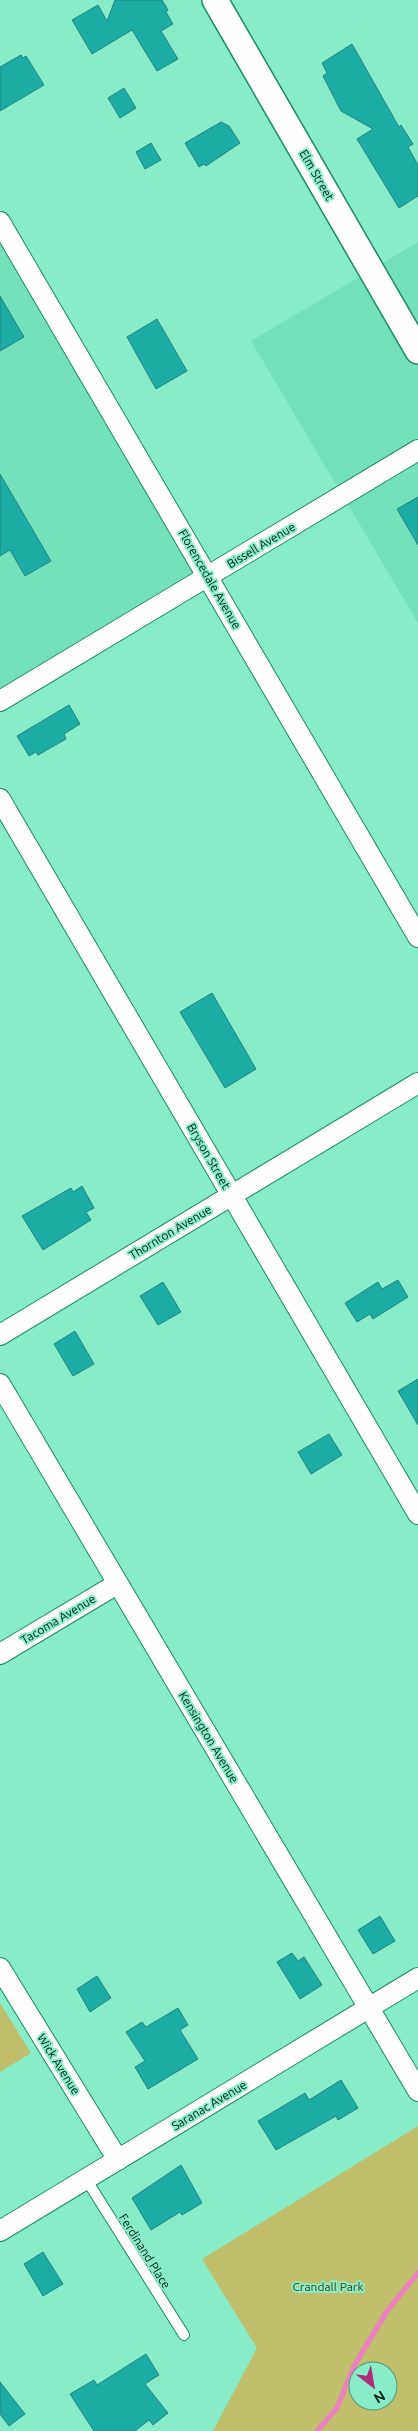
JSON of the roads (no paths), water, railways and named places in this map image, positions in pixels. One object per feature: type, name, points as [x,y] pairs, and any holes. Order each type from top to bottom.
[{"type":"street","name":"Elm Street","points":[[215,0],[418,351]]},
{"type":"street","name":"Florencedale Avenue","points":[[0,222],[418,937]]},
{"type":"street","name":"Bissell Avenue","points":[[0,701],[418,450]]},
{"type":"street","name":"Bryson Street","points":[[0,798],[418,1514]]},
{"type":"street","name":"Thornton Avenue","points":[[0,1335],[418,1083]]},
{"type":"street","name":"Kensington Avenue","points":[[0,1384],[418,2091]]},
{"type":"street","name":"Tacoma Avenue","points":[[0,1654],[117,1584]]},
{"type":"street","name":"Wick Avenue","points":[[0,1968],[118,2160]]},
{"type":"street","name":"Saranac Avenue","points":[[0,2231],[418,1978]]},
{"type":"lane","name":"Ferdinand Place","points":[[86,2179],[184,2336]]},
{"type":"waterway","points":[[317,2431],[337,2408],[354,2366],[387,2311],[418,2273]]},
{"type":"park label","name":"Crandall Park","points":[[328,2286]]}]
